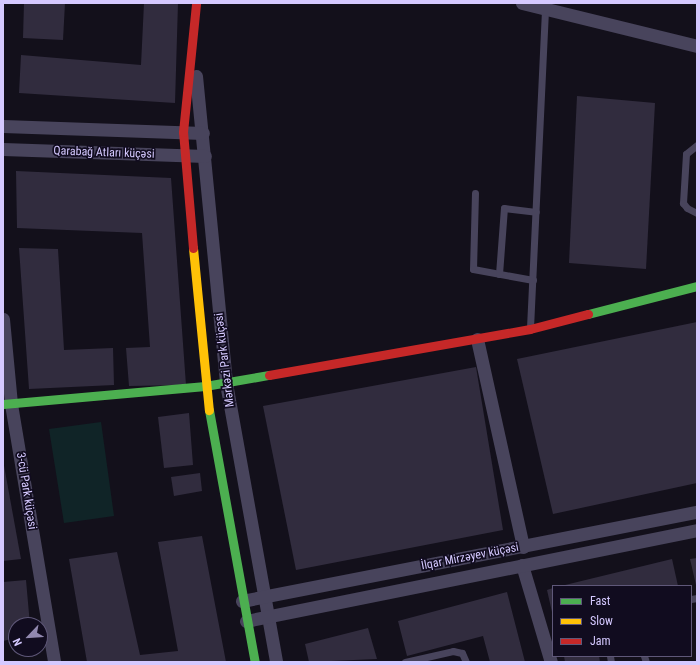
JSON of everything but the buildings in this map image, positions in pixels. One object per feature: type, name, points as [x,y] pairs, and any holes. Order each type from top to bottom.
[{"type":"street","name":"Mərkəzi Park küçəsi","points":[[196,3],[193,56],[184,132],[205,386],[242,601],[255,662]]},
{"type":"street","points":[[522,3],[697,46]]},
{"type":"street","name":"Mərkəzi Park küçəsi","points":[[193,56],[203,133],[226,383],[266,616],[276,662]]},
{"type":"street","name":"Qarabağ Atları küçəsi","points":[[3,126],[203,133]]},
{"type":"street","name":"Qarabağ Atları küçəsi","points":[[3,149],[205,156]]},
{"type":"street","points":[[7,404],[226,383],[530,329],[697,286]]},
{"type":"street","name":"3-cü Park küçəsi","points":[[3,319],[7,404],[54,662]]},
{"type":"street","points":[[477,339],[523,547]]},
{"type":"street","name":"İlqar Mirzəyev küçəsi","points":[[242,601],[697,512]]},
{"type":"street","name":"İlqar Mirzəyev küçəsi","points":[[246,621],[697,530]]},
{"type":"street","points":[[522,565],[551,662]]},
{"type":"lane","points":[[530,329],[545,9]]},
{"type":"lane","points":[[697,145],[686,154],[683,203],[686,208],[697,213]]},
{"type":"lane","points":[[475,193],[473,268],[533,280]]},
{"type":"lane","points":[[499,274],[504,208],[536,212]]},
{"type":"lane","points":[[405,662],[453,651],[462,653],[466,662]]},
{"type":"green space","points":[[101,422],[114,516],[64,523],[49,429]]},
{"type":"traffic: fast","points":[[588,314],[697,286]]},
{"type":"traffic: fast","points":[[3,404],[205,386],[269,375]]},
{"type":"traffic: fast","points":[[209,410],[255,662]]},
{"type":"traffic: slow","points":[[193,248],[209,410]]},
{"type":"traffic: jam","points":[[193,248],[183,132],[196,3]]},
{"type":"traffic: jam","points":[[269,375],[530,329],[588,314]]}]
